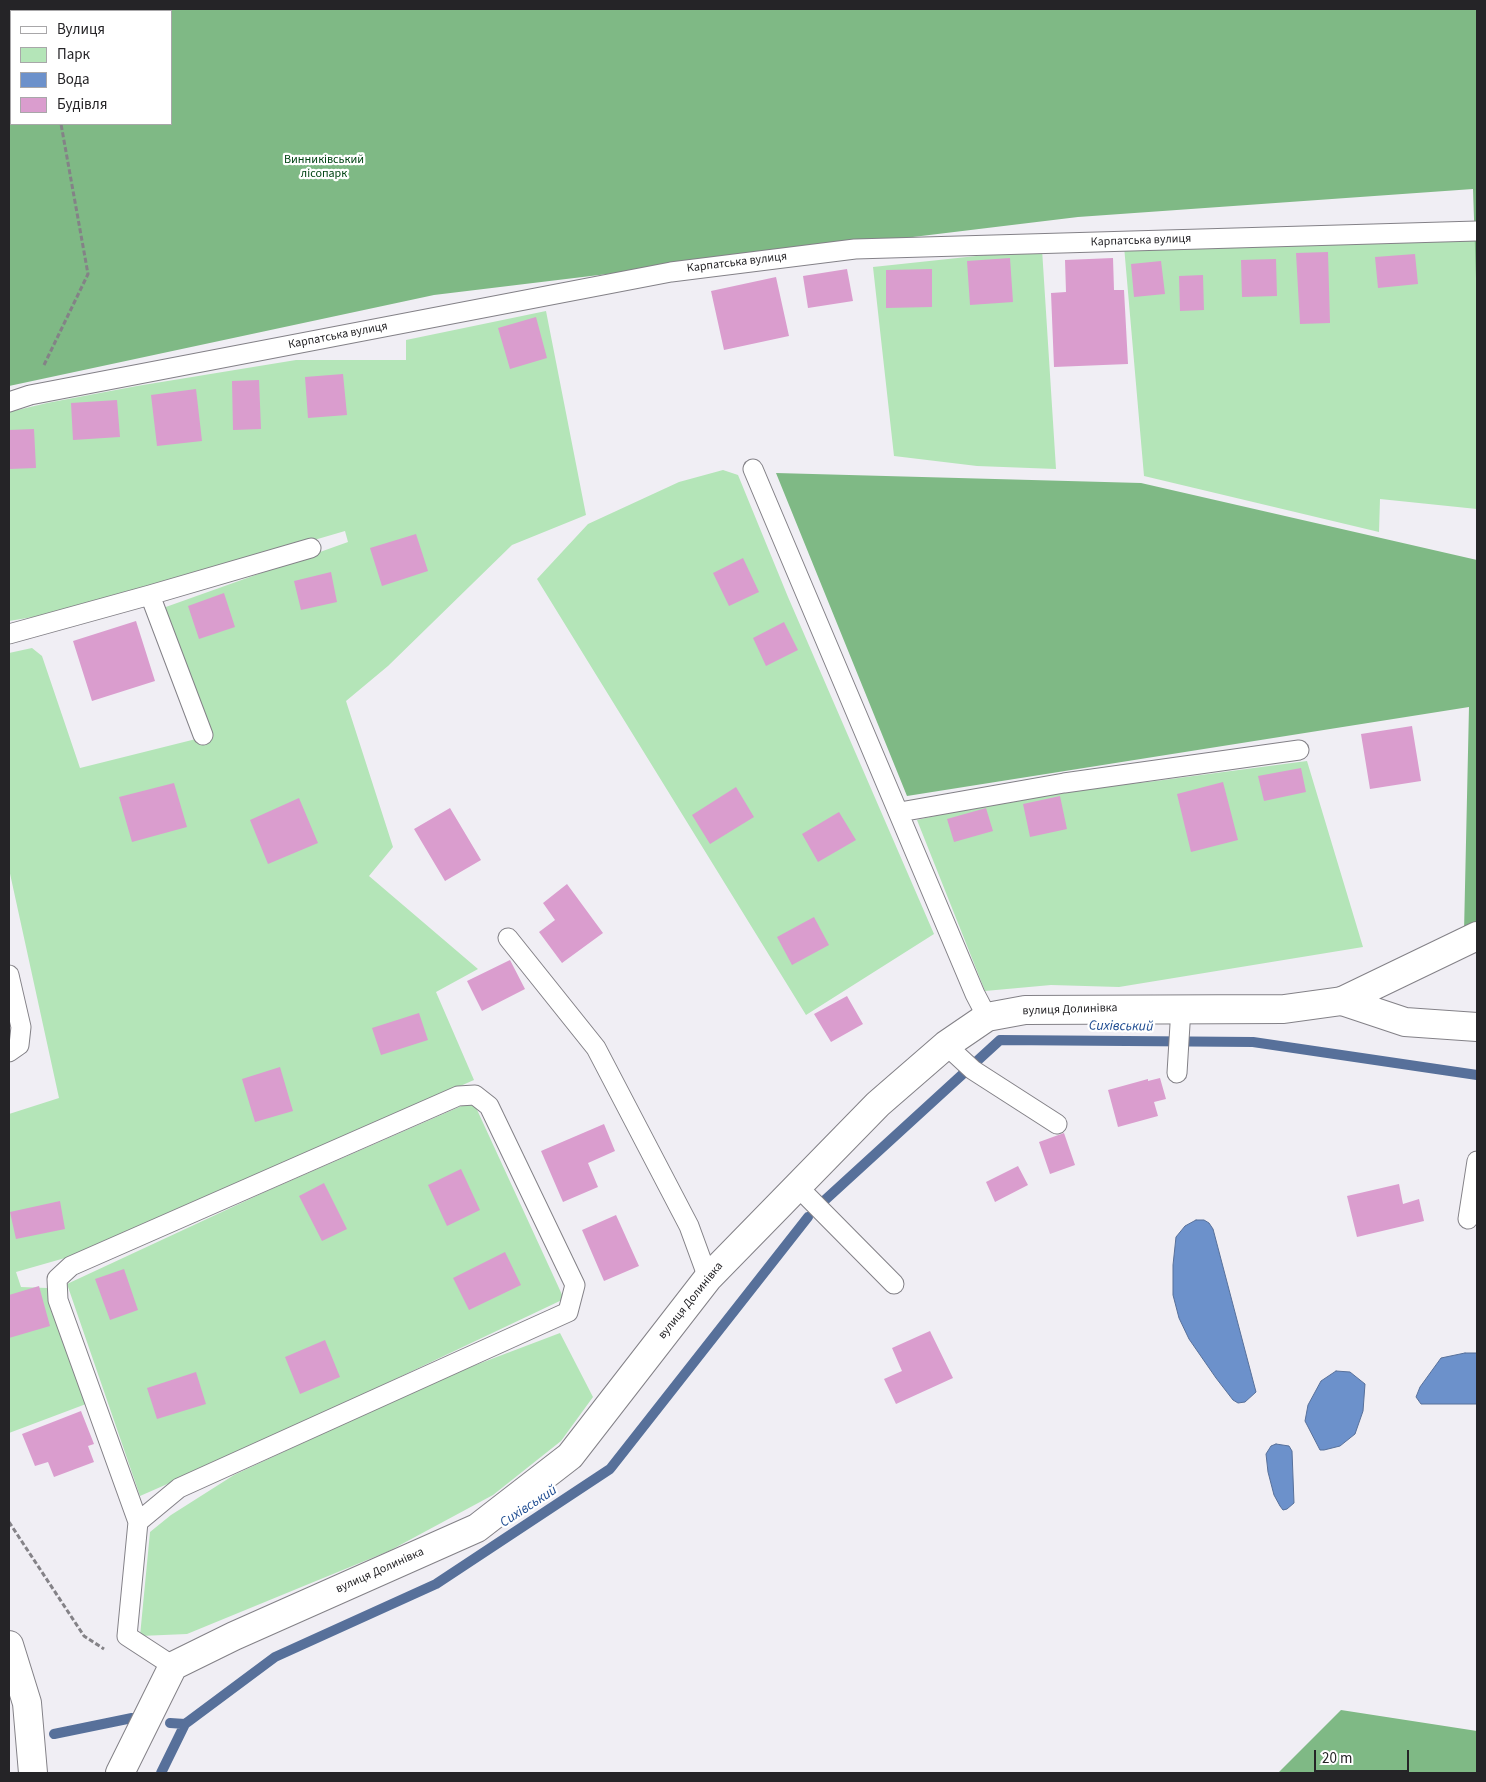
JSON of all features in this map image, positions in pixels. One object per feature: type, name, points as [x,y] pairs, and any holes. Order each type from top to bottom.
[{"type":"street","name":"вулиця Долинівка","points":[[172,1666],[234,1636],[477,1528],[570,1456],[708,1278],[878,1104],[946,1045],[987,1017],[1025,1010],[1284,1008],[1342,1001],[1477,936]]},
{"type":"street","name":"вулиця Долинівка","points":[[1342,1001],[1405,1022],[1477,1026]]},
{"type":"street","points":[[9,1645],[27,1702],[33,1773]]},
{"type":"street","points":[[120,1773],[172,1666]]},
{"type":"lane","name":"Карпатська вулиця","points":[[9,402],[30,395],[671,272],[855,249],[1477,231]]},
{"type":"lane","points":[[753,469],[900,812],[975,994],[987,1017]]},
{"type":"lane","points":[[9,634],[150,596],[311,548]]},
{"type":"lane","points":[[150,596],[203,735]]},
{"type":"lane","points":[[900,812],[1064,783],[1299,750]]},
{"type":"lane","points":[[508,938],[596,1048],[688,1226],[708,1278]]},
{"type":"lane","points":[[9,975],[21,1027],[19,1045],[9,1052]]},
{"type":"lane","points":[[1177,1073],[1181,1008]]},
{"type":"lane","points":[[946,1045],[970,1067],[1057,1124]]},
{"type":"lane","points":[[138,1522],[179,1488],[568,1312],[575,1285],[489,1106],[475,1095],[458,1096],[71,1266],[57,1279],[58,1300],[138,1522],[127,1636],[172,1666]]},
{"type":"lane","points":[[1468,1219],[1477,1161]]},
{"type":"lane","points":[[798,1187],[894,1284]]},
{"type":"path","points":[[30,395],[88,274],[61,125]]},
{"type":"path","points":[[9,1522],[84,1636],[106,1650],[144,1647]]},
{"type":"green space","name":"Винниківський лісопарк","points":[[9,9],[1477,9],[1477,308],[1473,189],[1078,217],[434,295],[9,386]]},
{"type":"green space","points":[[1477,239],[1477,509],[1380,499],[1379,532],[1144,476],[1124,246]]},
{"type":"green space","points":[[1042,249],[1056,469],[977,466],[894,456],[873,267]]},
{"type":"green space","points":[[546,311],[586,515],[512,545],[388,666],[346,701],[393,847],[369,876],[478,969],[436,992],[474,1080],[72,1256],[16,1272],[21,1287],[47,1288],[86,1404],[9,1433],[9,1114],[59,1098],[9,869],[9,653],[32,648],[42,656],[80,768],[208,736],[163,608],[348,542],[345,531],[75,610],[9,621],[9,412],[137,386],[296,360],[406,360],[406,340]]},
{"type":"green space","points":[[723,470],[738,475],[788,597],[934,934],[806,1015],[537,579],[588,524],[679,482]]},
{"type":"green space","points":[[776,473],[1141,483],[1477,560],[1477,927],[1464,932],[1469,707],[907,796]]},
{"type":"green space","points":[[1307,761],[1363,947],[1119,987],[1051,985],[985,991],[917,820],[986,804],[1065,790],[1148,782]]},
{"type":"green space","points":[[473,1101],[564,1299],[254,1446],[140,1496],[67,1284],[267,1191]]},
{"type":"green space","points":[[560,1333],[593,1397],[561,1441],[493,1495],[389,1551],[187,1634],[140,1636],[150,1532],[171,1515],[234,1475],[444,1377]]},
{"type":"green space","points":[[1341,1710],[1477,1731],[1477,1773],[1278,1773]]},
{"type":"water","points":[[1196,1220],[1204,1220],[1213,1229],[1256,1392],[1245,1402],[1238,1403],[1233,1400],[1189,1339],[1179,1318],[1173,1295],[1173,1265],[1176,1237],[1185,1226]]},
{"type":"water","points":[[1465,1353],[1477,1353],[1477,1404],[1421,1404],[1416,1397],[1420,1387],[1441,1358]]},
{"type":"water","points":[[1336,1371],[1350,1372],[1365,1384],[1363,1411],[1355,1434],[1340,1446],[1320,1450],[1305,1421],[1308,1405],[1321,1381]]},
{"type":"water","points":[[1276,1444],[1289,1446],[1292,1451],[1294,1503],[1283,1510],[1274,1495],[1266,1454],[1271,1446]]},
{"type":"building","points":[[1328,252],[1330,323],[1300,324],[1296,253]]},
{"type":"building","points":[[1415,254],[1418,284],[1378,288],[1375,257]]},
{"type":"building","points":[[1010,258],[1013,302],[970,305],[967,261]]},
{"type":"building","points":[[1113,258],[1114,290],[1124,290],[1128,364],[1054,367],[1051,293],[1066,292],[1065,260]]},
{"type":"building","points":[[1276,259],[1277,296],[1242,297],[1241,260]]},
{"type":"building","points":[[1161,261],[1165,294],[1134,297],[1131,264]]},
{"type":"building","points":[[847,269],[853,301],[808,308],[803,276]]},
{"type":"building","points":[[932,269],[932,307],[886,308],[886,270]]},
{"type":"building","points":[[1203,275],[1204,310],[1180,311],[1179,276]]},
{"type":"building","points":[[776,277],[789,336],[724,350],[711,291]]},
{"type":"building","points":[[536,317],[547,358],[510,369],[498,328]]},
{"type":"building","points":[[343,374],[347,415],[308,418],[305,377]]},
{"type":"building","points":[[259,380],[261,429],[233,430],[232,381]]},
{"type":"building","points":[[196,389],[202,441],[157,446],[151,395]]},
{"type":"building","points":[[117,400],[120,437],[73,440],[71,403]]},
{"type":"building","points":[[34,429],[36,468],[9,469],[9,430]]},
{"type":"building","points":[[416,534],[428,571],[382,586],[370,548]]},
{"type":"building","points":[[743,558],[759,592],[729,606],[713,573]]},
{"type":"building","points":[[331,572],[337,602],[301,610],[294,581]]},
{"type":"building","points":[[224,593],[235,627],[199,639],[188,606]]},
{"type":"building","points":[[136,621],[155,681],[92,701],[73,641]]},
{"type":"building","points":[[784,622],[798,650],[766,666],[753,638]]},
{"type":"building","points":[[1412,726],[1421,781],[1370,789],[1361,734]]},
{"type":"building","points":[[1301,768],[1306,792],[1264,801],[1258,776]]},
{"type":"building","points":[[1223,782],[1238,840],[1191,852],[1177,794]]},
{"type":"building","points":[[174,783],[187,827],[132,842],[119,797]]},
{"type":"building","points":[[736,787],[754,817],[710,844],[692,815]]},
{"type":"building","points":[[1060,796],[1067,829],[1030,837],[1023,804]]},
{"type":"building","points":[[299,798],[318,843],[268,864],[250,820]]},
{"type":"building","points":[[450,808],[481,860],[445,881],[414,829]]},
{"type":"building","points":[[986,808],[993,831],[954,842],[947,819]]},
{"type":"building","points":[[839,812],[856,840],[818,862],[802,834]]},
{"type":"building","points":[[567,884],[603,933],[562,963],[539,932],[555,920],[543,903]]},
{"type":"building","points":[[814,917],[829,945],[792,965],[777,937]]},
{"type":"building","points":[[510,960],[525,989],[482,1011],[467,981]]},
{"type":"building","points":[[847,996],[863,1024],[831,1042],[814,1014]]},
{"type":"building","points":[[419,1013],[428,1040],[381,1055],[372,1028]]},
{"type":"building","points":[[280,1067],[293,1111],[255,1122],[242,1079]]},
{"type":"building","points":[[1160,1078],[1166,1099],[1154,1102],[1158,1116],[1118,1127],[1108,1090],[1148,1079],[1148,1081]]},
{"type":"building","points":[[604,1124],[615,1151],[588,1163],[598,1187],[563,1202],[541,1151]]},
{"type":"building","points":[[1064,1133],[1075,1165],[1050,1174],[1039,1142]]},
{"type":"building","points":[[1018,1166],[1028,1185],[995,1202],[986,1182]]},
{"type":"building","points":[[461,1169],[480,1210],[447,1226],[428,1185]]},
{"type":"building","points":[[324,1183],[347,1229],[322,1241],[299,1196]]},
{"type":"building","points":[[1399,1184],[1403,1204],[1419,1199],[1424,1221],[1357,1237],[1347,1196]]},
{"type":"building","points":[[60,1201],[65,1229],[16,1239],[10,1212]]},
{"type":"building","points":[[616,1215],[639,1266],[604,1281],[582,1230]]},
{"type":"building","points":[[505,1252],[521,1285],[469,1310],[453,1278]]},
{"type":"building","points":[[124,1269],[138,1310],[110,1320],[95,1279]]},
{"type":"building","points":[[39,1286],[50,1326],[9,1338],[9,1295]]},
{"type":"building","points":[[930,1331],[953,1378],[896,1404],[884,1379],[902,1371],[892,1348]]},
{"type":"building","points":[[325,1340],[340,1377],[300,1394],[285,1357]]},
{"type":"building","points":[[196,1372],[206,1404],[157,1419],[147,1388]]},
{"type":"building","points":[[81,1411],[94,1444],[88,1446],[94,1462],[54,1477],[48,1462],[35,1466],[22,1434]]},
{"type":"waterway","name":"Сихівський","points":[[825,1200],[1000,1040],[1253,1042],[1477,1075]]},
{"type":"waterway","name":"Сихівський","points":[[161,1773],[185,1724],[275,1657],[436,1584],[610,1469],[808,1217]]},
{"type":"waterway","points":[[54,1734],[132,1718]]},
{"type":"waterway","points":[[170,1723],[185,1724]]}]
